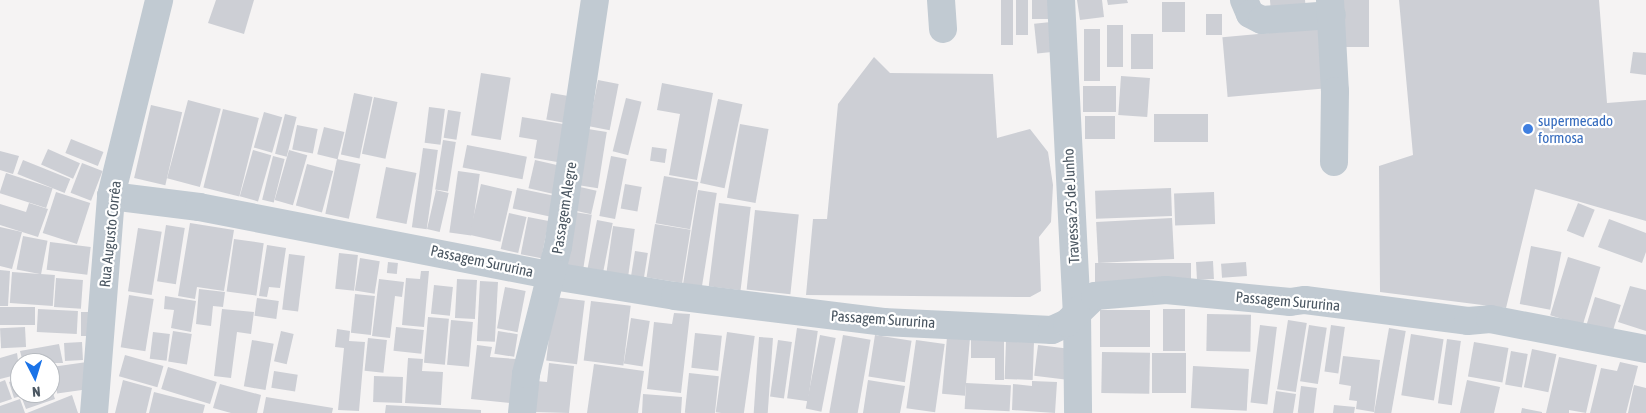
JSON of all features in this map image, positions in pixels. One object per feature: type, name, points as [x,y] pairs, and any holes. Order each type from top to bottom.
[{"type":"street","name":"Rua Augusto Corrêa","points":[[94,413],[111,196],[159,0]]},
{"type":"street","name":"Passagem Alegre","points":[[522,413],[526,374],[553,276],[595,0]]},
{"type":"street","points":[[941,0],[943,29]]},
{"type":"street","name":"Travessa 25 de Junho","points":[[1061,0],[1077,311],[1078,413]]},
{"type":"street","points":[[1244,0],[1250,14],[1262,20],[1331,8],[1334,162]]},
{"type":"street","name":"Passagem Sururina","points":[[111,196],[199,207],[343,232],[553,276],[746,307],[883,322],[1052,330],[1067,323],[1077,311],[1095,296],[1166,290],[1290,302],[1304,300],[1468,321],[1490,319],[1646,349]]},
{"type":"building","points":[[216,0],[254,0],[244,34],[208,23]]},
{"type":"building","points":[[1001,0],[1013,0],[1013,45],[1001,45]]},
{"type":"building","points":[[1016,0],[1028,0],[1028,35],[1016,35]]},
{"type":"building","points":[[1032,0],[1049,0],[1049,19],[1032,19]]},
{"type":"building","points":[[1077,0],[1102,0],[1104,17],[1080,20]]},
{"type":"building","points":[[1107,0],[1127,0],[1128,3],[1108,5]]},
{"type":"building","points":[[1270,0],[1305,0],[1306,10],[1271,13]]},
{"type":"building","points":[[1340,0],[1369,0],[1369,47],[1340,47]]},
{"type":"building","name":"supermecado formosa","points":[[1399,0],[1599,0],[1607,103],[1646,100],[1646,221],[1535,189],[1506,308],[1380,292],[1379,166],[1413,155]]},
{"type":"building","points":[[1162,2],[1185,2],[1185,32],[1162,32]]},
{"type":"building","points":[[1206,14],[1222,14],[1222,35],[1206,35]]},
{"type":"building","points":[[1051,22],[1054,52],[1037,54],[1034,24]]},
{"type":"building","points":[[1107,25],[1123,25],[1123,67],[1107,67]]},
{"type":"building","points":[[1327,28],[1332,88],[1228,97],[1222,37]]},
{"type":"building","points":[[1084,29],[1100,29],[1100,81],[1084,81]]},
{"type":"building","points":[[1131,34],[1153,34],[1153,69],[1131,69]]},
{"type":"building","points":[[1633,52],[1646,53],[1646,75],[1630,73]]},
{"type":"building","points":[[874,57],[890,73],[993,74],[997,138],[1030,129],[1048,152],[1053,185],[1051,222],[1039,237],[1041,291],[1030,297],[806,295],[813,219],[827,219],[838,104]]},
{"type":"building","points":[[481,73],[511,78],[501,140],[471,135]]},
{"type":"building","points":[[1121,76],[1150,78],[1147,117],[1118,115]]},
{"type":"building","points":[[598,80],[619,84],[610,130],[589,126]]},
{"type":"building","points":[[662,83],[713,93],[697,180],[669,175],[680,114],[657,110]]},
{"type":"building","points":[[1083,86],[1116,86],[1116,112],[1083,112]]},
{"type":"building","points":[[354,93],[373,97],[359,159],[341,155]]},
{"type":"building","points":[[551,93],[573,97],[568,123],[546,120]]},
{"type":"building","points":[[374,97],[397,102],[385,159],[362,154]]},
{"type":"building","points":[[626,98],[642,102],[628,155],[613,151]]},
{"type":"building","points":[[718,99],[742,104],[725,188],[700,183]]},
{"type":"building","points":[[188,100],[221,109],[200,187],[167,178]]},
{"type":"building","points":[[151,105],[182,112],[165,185],[134,178]]},
{"type":"building","points":[[429,107],[445,109],[440,145],[425,143]]},
{"type":"building","points":[[223,109],[259,118],[239,197],[203,188]]},
{"type":"building","points":[[448,110],[461,112],[456,140],[444,138]]},
{"type":"building","points":[[264,112],[282,117],[272,153],[254,148]]},
{"type":"building","points":[[285,114],[297,117],[287,157],[275,154]]},
{"type":"building","points":[[1154,114],[1208,114],[1208,142],[1154,142]]},
{"type":"building","points":[[1085,116],[1115,116],[1115,139],[1085,139]]},
{"type":"building","points":[[522,117],[569,125],[563,163],[534,158],[537,140],[519,137]]},
{"type":"building","points":[[740,124],[769,129],[756,203],[727,198]]},
{"type":"building","points":[[297,125],[318,129],[313,154],[292,150]]},
{"type":"building","points":[[324,127],[344,132],[338,159],[317,154]]},
{"type":"building","points":[[588,129],[607,132],[598,188],[579,185]]},
{"type":"building","points":[[71,139],[103,152],[98,166],[65,153]]},
{"type":"building","points":[[443,140],[456,142],[448,191],[435,189]]},
{"type":"building","points":[[467,145],[527,157],[522,179],[463,168]]},
{"type":"building","points":[[652,147],[667,149],[665,163],[650,161]]},
{"type":"building","points":[[423,148],[438,150],[427,229],[412,227]]},
{"type":"building","points":[[48,149],[80,163],[73,179],[41,165]]},
{"type":"building","points":[[253,150],[271,155],[258,201],[240,196]]},
{"type":"building","points":[[289,150],[307,155],[293,205],[275,200]]},
{"type":"building","points":[[0,151],[19,156],[13,174],[0,170]]},
{"type":"building","points":[[273,156],[285,159],[274,203],[262,200]]},
{"type":"building","points":[[611,156],[627,159],[615,219],[599,216]]},
{"type":"building","points":[[337,159],[360,164],[349,219],[325,214]]},
{"type":"building","points":[[23,160],[70,179],[65,193],[17,174]]},
{"type":"building","points":[[535,160],[562,166],[556,195],[528,188]]},
{"type":"building","points":[[82,163],[103,171],[91,201],[71,193]]},
{"type":"building","points":[[307,164],[333,171],[322,213],[296,206]]},
{"type":"building","points":[[386,167],[416,173],[407,224],[376,218]]},
{"type":"building","points":[[458,171],[480,174],[471,235],[449,232]]},
{"type":"building","points":[[6,173],[53,188],[46,208],[0,193]]},
{"type":"building","points":[[664,176],[698,182],[690,229],[656,223]]},
{"type":"building","points":[[481,184],[512,191],[500,242],[469,235]]},
{"type":"building","points":[[625,184],[642,187],[637,212],[621,209]]},
{"type":"building","points":[[580,187],[597,191],[591,214],[575,210]]},
{"type":"building","points":[[517,188],[555,196],[551,217],[513,209]]},
{"type":"building","points":[[1171,188],[1172,216],[1096,219],[1095,191]]},
{"type":"building","points":[[436,190],[449,193],[440,232],[427,229]]},
{"type":"building","points":[[698,190],[717,193],[702,287],[683,284]]},
{"type":"building","points":[[56,192],[90,203],[77,244],[43,233]]},
{"type":"building","points":[[1214,192],[1215,224],[1175,225],[1174,193]]},
{"type":"building","points":[[29,203],[48,209],[38,237],[0,225],[0,204],[26,212]]},
{"type":"building","points":[[719,203],[751,207],[741,290],[709,286]]},
{"type":"building","points":[[1578,203],[1595,210],[1583,238],[1567,231]]},
{"type":"building","points":[[755,210],[799,215],[790,294],[747,290]]},
{"type":"building","points":[[574,212],[592,215],[583,268],[566,265]]},
{"type":"building","points":[[509,213],[527,217],[518,253],[501,249]]},
{"type":"building","points":[[528,217],[549,221],[541,258],[521,254]]},
{"type":"building","points":[[1172,218],[1174,259],[1098,263],[1096,222]]},
{"type":"building","points":[[1609,219],[1646,233],[1646,252],[1642,263],[1598,247]]},
{"type":"building","points":[[597,220],[613,223],[603,275],[587,272]]},
{"type":"building","points":[[190,223],[234,230],[224,291],[197,287],[195,299],[178,296]]},
{"type":"building","points":[[655,224],[691,230],[682,283],[647,277]]},
{"type":"building","points":[[166,225],[185,228],[176,284],[157,281]]},
{"type":"building","points":[[613,226],[635,229],[628,278],[606,275]]},
{"type":"building","points":[[0,227],[22,232],[12,269],[0,266]]},
{"type":"building","points":[[138,228],[162,232],[152,295],[128,291]]},
{"type":"building","points":[[23,236],[48,241],[41,274],[17,269]]},
{"type":"building","points":[[234,239],[264,243],[256,296],[227,291]]},
{"type":"building","points":[[50,242],[91,247],[87,275],[47,270]]},
{"type":"building","points":[[267,245],[286,248],[280,288],[269,287],[267,297],[259,296]]},
{"type":"building","points":[[1531,246],[1561,252],[1550,310],[1520,304]]},
{"type":"building","points":[[635,251],[648,253],[644,278],[631,276]]},
{"type":"building","points":[[339,253],[358,255],[354,291],[335,289]]},
{"type":"building","points":[[289,254],[305,256],[298,312],[282,310]]},
{"type":"building","points":[[1568,257],[1601,267],[1583,325],[1550,315]]},
{"type":"building","points":[[360,258],[380,261],[375,294],[355,291]]},
{"type":"building","points":[[1213,261],[1214,279],[1197,280],[1196,262]]},
{"type":"building","points":[[388,262],[398,263],[397,274],[387,273]]},
{"type":"building","points":[[1246,262],[1247,276],[1222,278],[1221,264]]},
{"type":"building","points":[[1095,263],[1191,263],[1191,285],[1095,285]]},
{"type":"building","points":[[0,270],[10,271],[8,306],[0,306]]},
{"type":"building","points":[[421,271],[429,271],[424,327],[402,325],[406,278],[420,279]]},
{"type":"building","points":[[12,272],[55,275],[53,306],[10,303]]},
{"type":"building","points":[[56,278],[83,280],[81,309],[54,307]]},
{"type":"building","points":[[379,279],[404,282],[402,297],[395,296],[390,338],[372,336]]},
{"type":"building","points":[[457,279],[477,280],[475,319],[455,318]]},
{"type":"building","points":[[480,281],[498,282],[495,342],[477,341]]},
{"type":"building","points":[[434,285],[453,287],[450,316],[431,314]]},
{"type":"building","points":[[1630,286],[1646,290],[1646,331],[1618,322]]},
{"type":"building","points":[[505,287],[526,291],[518,332],[497,328]]},
{"type":"building","points":[[199,289],[225,292],[223,307],[213,306],[211,326],[196,324]]},
{"type":"building","points":[[355,294],[375,296],[371,335],[351,333]]},
{"type":"building","points":[[129,295],[154,299],[145,351],[121,347]]},
{"type":"building","points":[[165,296],[196,301],[191,332],[171,328],[174,310],[164,309]]},
{"type":"building","points":[[554,297],[585,301],[577,364],[546,361]]},
{"type":"building","points":[[1595,297],[1621,305],[1612,334],[1586,326]]},
{"type":"building","points":[[257,298],[279,301],[276,319],[254,316]]},
{"type":"building","points":[[591,301],[631,306],[623,365],[584,361]]},
{"type":"building","points":[[0,307],[35,307],[35,325],[0,325]]},
{"type":"building","points":[[38,309],[78,311],[77,334],[37,332]]},
{"type":"building","points":[[222,309],[254,312],[251,334],[237,332],[231,378],[214,376]]},
{"type":"building","points":[[1163,309],[1185,309],[1185,351],[1163,351]]},
{"type":"building","points":[[1100,310],[1150,310],[1150,347],[1100,347]]},
{"type":"building","points":[[81,312],[93,312],[93,336],[81,336]]},
{"type":"building","points":[[674,313],[690,314],[681,393],[647,389],[654,322],[672,324]]},
{"type":"building","points":[[1207,314],[1251,315],[1250,352],[1206,351]]},
{"type":"building","points":[[428,317],[449,319],[445,365],[424,363]]},
{"type":"building","points":[[631,318],[650,321],[643,366],[624,363]]},
{"type":"building","points":[[451,320],[473,322],[469,367],[447,365]]},
{"type":"building","points":[[1288,320],[1307,323],[1296,392],[1277,389]]},
{"type":"building","points":[[1260,325],[1277,327],[1267,404],[1250,402]]},
{"type":"building","points":[[1309,325],[1327,328],[1318,384],[1300,381]]},
{"type":"building","points":[[1331,325],[1345,327],[1338,373],[1324,372]]},
{"type":"building","points":[[25,327],[26,347],[1,348],[0,328]]},
{"type":"building","points":[[396,327],[424,330],[421,354],[393,351]]},
{"type":"building","points":[[797,328],[818,331],[808,401],[787,398]]},
{"type":"building","points":[[1389,328],[1406,331],[1391,413],[1374,413]]},
{"type":"building","points":[[337,329],[350,331],[349,341],[365,342],[359,411],[338,410],[344,348],[335,347]]},
{"type":"building","points":[[173,331],[192,334],[187,365],[168,362]]},
{"type":"building","points":[[281,331],[294,334],[287,364],[274,361]]},
{"type":"building","points":[[498,331],[518,334],[514,357],[494,354]]},
{"type":"building","points":[[153,332],[170,334],[167,361],[150,359]]},
{"type":"building","points":[[727,332],[755,336],[744,413],[716,412]]},
{"type":"building","points":[[695,333],[722,336],[718,371],[691,368]]},
{"type":"building","points":[[1411,334],[1444,339],[1434,400],[1401,395]]},
{"type":"building","points":[[820,335],[836,338],[821,412],[806,409]]},
{"type":"building","points":[[843,335],[871,340],[858,413],[829,413]]},
{"type":"building","points":[[875,335],[912,341],[905,382],[868,376]]},
{"type":"building","points":[[759,337],[773,338],[768,413],[754,413]]},
{"type":"building","points":[[947,337],[970,339],[965,396],[942,394]]},
{"type":"building","points":[[368,338],[387,340],[383,373],[365,371]]},
{"type":"building","points":[[1447,339],[1461,341],[1452,405],[1438,403]]},
{"type":"building","points":[[252,340],[274,344],[266,390],[244,386]]},
{"type":"building","points":[[778,340],[792,342],[784,398],[770,396]]},
{"type":"building","points":[[916,340],[945,344],[935,412],[906,408]]},
{"type":"building","points":[[971,340],[1004,340],[1004,380],[995,380],[995,358],[971,358]]},
{"type":"building","points":[[1006,341],[1034,342],[1033,380],[1005,379]]},
{"type":"building","points":[[82,342],[83,360],[65,361],[64,343]]},
{"type":"building","points":[[1474,342],[1508,348],[1502,383],[1468,376]]},
{"type":"building","points":[[59,344],[63,363],[60,363],[60,353],[20,353],[20,351]]},
{"type":"building","points":[[477,345],[492,347],[490,357],[516,359],[511,403],[471,399]]},
{"type":"building","points":[[1038,345],[1069,349],[1065,380],[1034,376]]},
{"type":"building","points":[[1532,349],[1556,354],[1548,392],[1524,387]]},
{"type":"building","points":[[1511,351],[1528,354],[1522,387],[1505,384]]},
{"type":"building","points":[[1102,352],[1150,353],[1149,394],[1101,393]]},
{"type":"building","points":[[1152,353],[1186,353],[1186,393],[1152,393]]},
{"type":"building","points":[[10,355],[10,376],[0,379],[0,358]]},
{"type":"building","points":[[125,355],[163,366],[157,387],[119,376]]},
{"type":"building","points":[[1343,356],[1380,360],[1374,412],[1356,409],[1357,401],[1349,400],[1351,386],[1339,384]]},
{"type":"building","points":[[1559,357],[1597,365],[1586,413],[1569,410],[1569,413],[1546,413]]},
{"type":"building","points":[[408,358],[423,359],[422,371],[443,372],[441,405],[405,403]]},
{"type":"building","points":[[87,362],[91,389],[60,393],[60,366]]},
{"type":"building","points":[[1620,362],[1638,366],[1626,413],[1590,413],[1601,368],[1617,371]]},
{"type":"building","points":[[549,363],[574,366],[569,413],[533,412],[536,381],[547,382]]},
{"type":"building","points":[[594,364],[644,371],[638,413],[587,413]]},
{"type":"building","points":[[1193,366],[1249,369],[1247,411],[1191,408]]},
{"type":"building","points":[[168,367],[217,382],[210,404],[161,389]]},
{"type":"building","points":[[274,371],[298,375],[295,392],[271,388]]},
{"type":"building","points":[[689,373],[719,376],[715,413],[685,413]]},
{"type":"building","points":[[374,376],[403,377],[402,403],[373,402]]},
{"type":"building","points":[[5,380],[10,394],[10,400],[0,403],[0,382]]},
{"type":"building","points":[[123,380],[152,388],[146,413],[115,413]]},
{"type":"building","points":[[868,380],[905,386],[900,413],[863,413]]},
{"type":"building","points":[[1467,380],[1500,387],[1494,413],[1460,413]]},
{"type":"building","points":[[1032,381],[1057,382],[1055,413],[1012,410],[1013,384],[1032,386]]},
{"type":"building","points":[[966,383],[1011,385],[1010,411],[965,409]]},
{"type":"building","points":[[220,384],[261,395],[257,413],[231,413],[213,408]]},
{"type":"building","points":[[1634,385],[1646,388],[1646,413],[1628,413]]},
{"type":"building","points":[[1301,386],[1317,388],[1314,413],[1298,413]]},
{"type":"building","points":[[1276,391],[1296,394],[1293,413],[1273,413]]},
{"type":"building","points":[[154,392],[205,405],[203,413],[149,413]]},
{"type":"building","points":[[643,394],[682,397],[681,413],[642,413]]},
{"type":"building","points":[[72,395],[78,413],[27,413],[52,403],[60,403],[60,400]]},
{"type":"building","points":[[266,397],[333,408],[332,413],[263,413]]},
{"type":"building","points":[[10,402],[21,403],[25,413],[0,413],[0,406]]},
{"type":"building","points":[[24,403],[43,403],[26,409]]},
{"type":"building","points":[[386,405],[481,410],[481,413],[385,413]]},
{"type":"building","points":[[1334,405],[1355,407],[1354,413],[1333,413]]},
{"type":"building","points":[[1522,408],[1542,412],[1542,413],[1521,413]]},
{"type":"place","name":"supermecado formosa","points":[[1528,129]]}]
